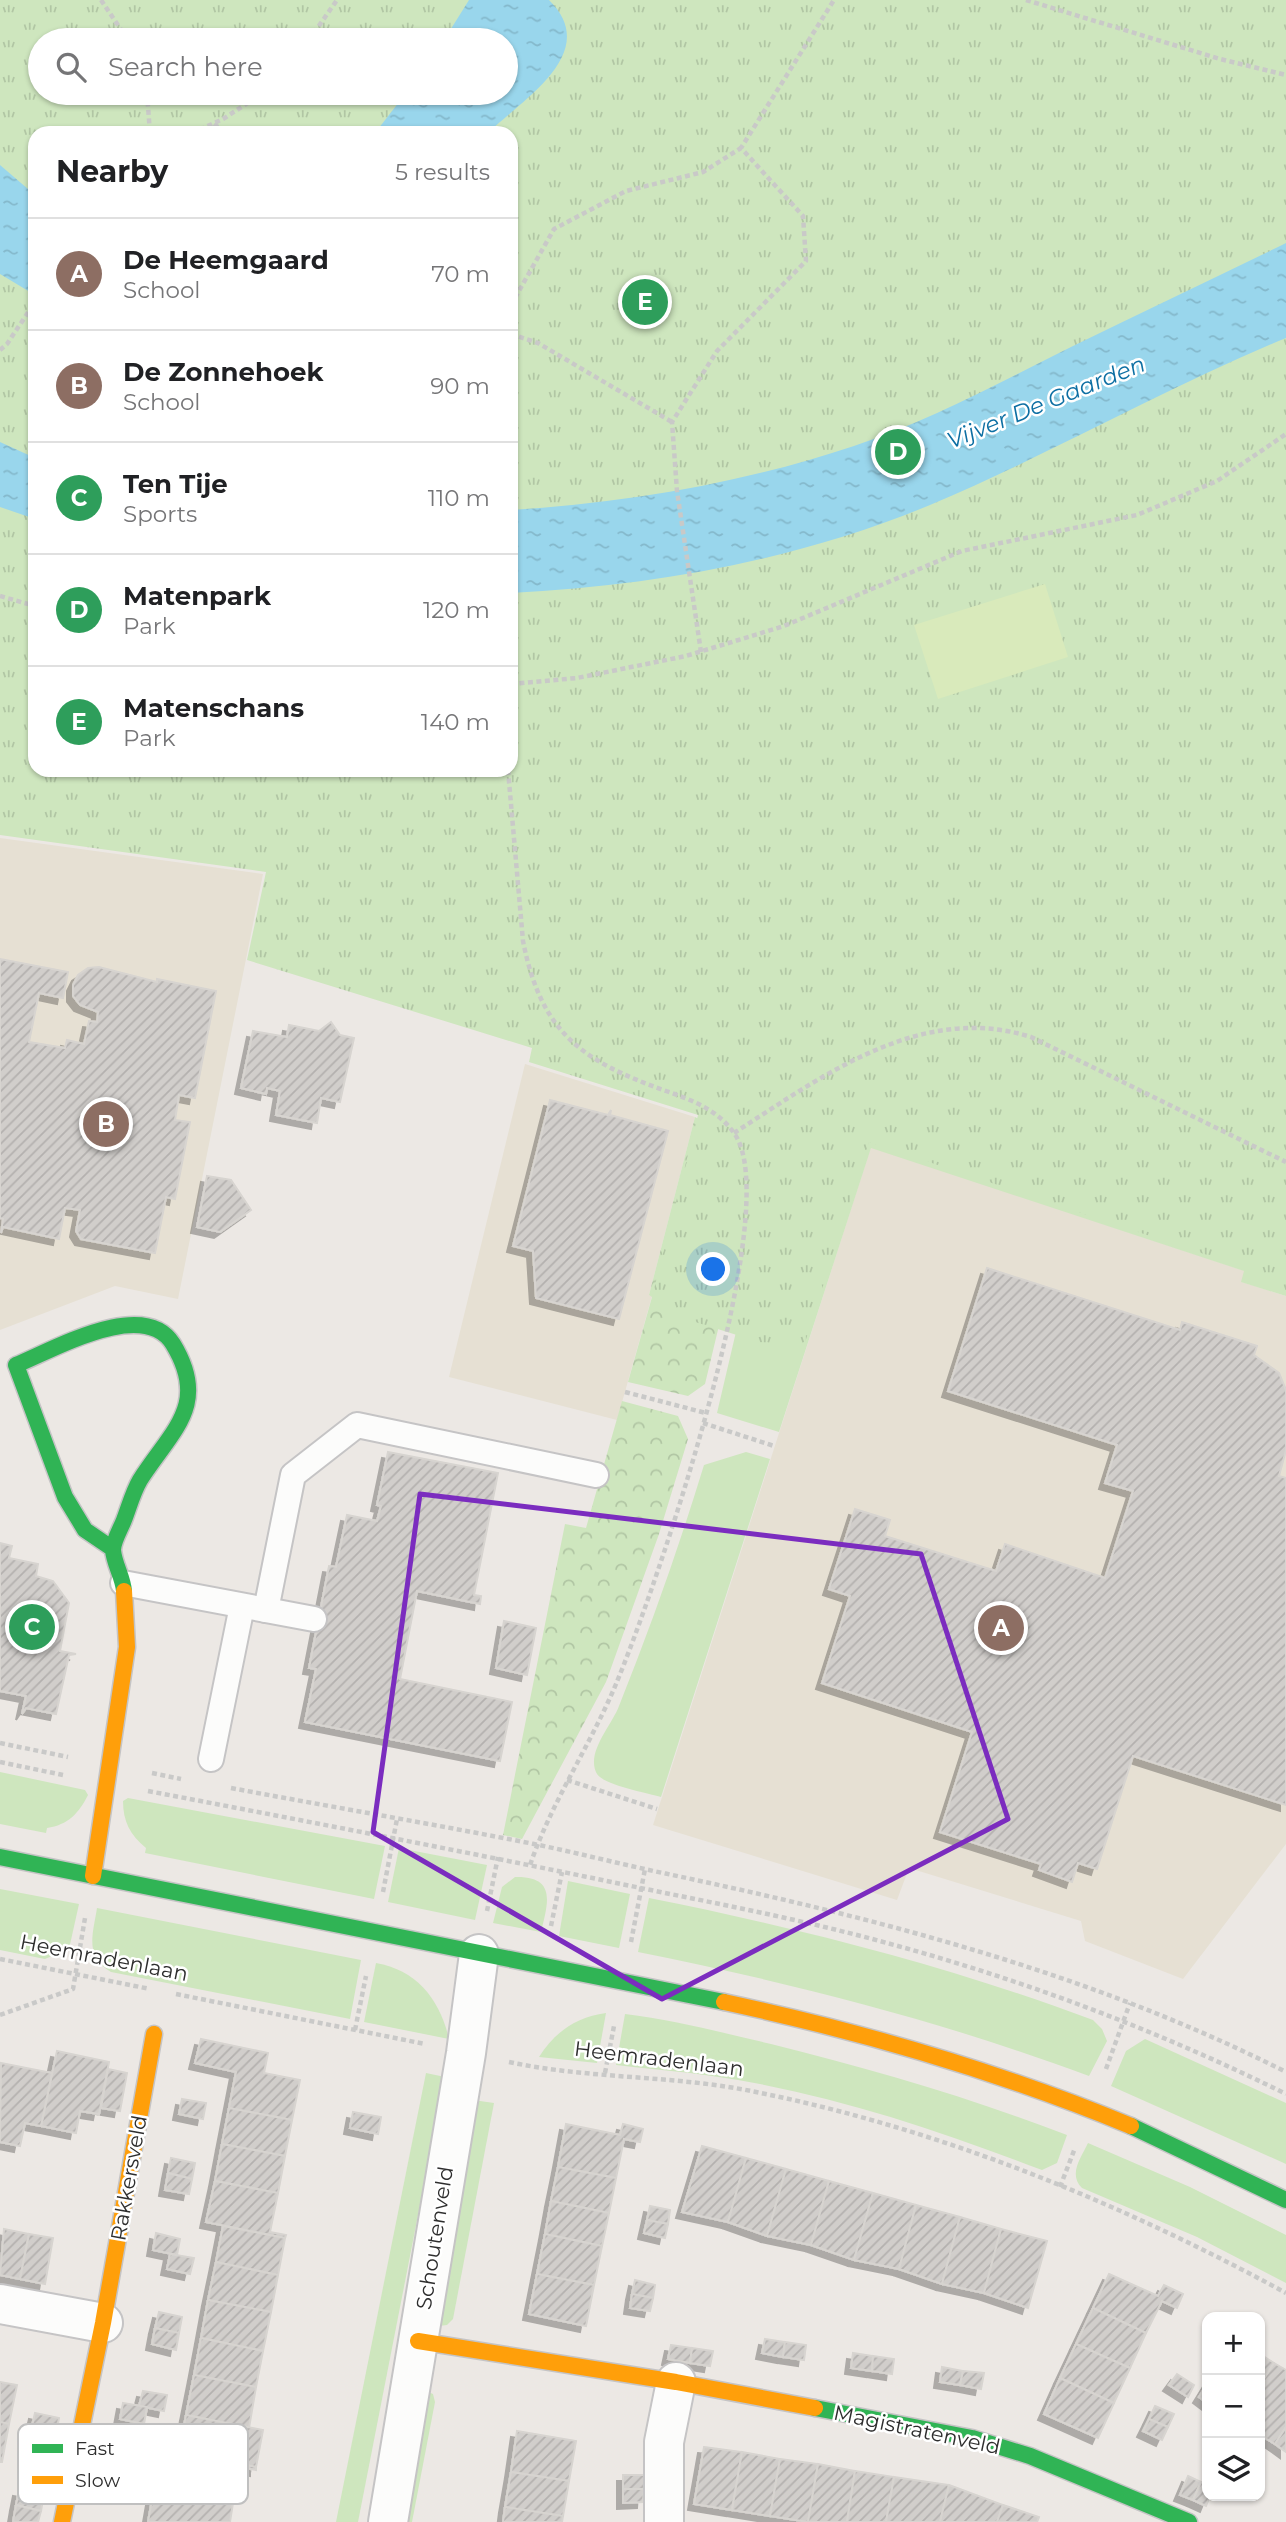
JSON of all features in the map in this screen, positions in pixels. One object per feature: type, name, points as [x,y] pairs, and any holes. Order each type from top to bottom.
[{"type":"street","points":[[93,1876],[127,1647],[123,1583],[113,1549],[138,1483],[184,1417],[190,1401],[186,1367],[170,1340],[157,1331],[127,1324],[115,1325],[16,1365],[65,1497],[85,1530],[113,1549]]},
{"type":"street","points":[[0,1857],[738,2005],[922,2052],[1090,2109],[1194,2154],[1286,2200]]},
{"type":"street","name":"Schoutenveld","points":[[388,2522],[466,2053],[479,1954]]},
{"type":"street","name":"Rakkersveld","points":[[82,2424],[103,2323],[154,2034]]},
{"type":"street","points":[[0,2304],[103,2323]]},
{"type":"street","name":"Magistratenveld","points":[[418,2341],[676,2382],[972,2438],[1030,2456],[1189,2522]]},
{"type":"street","points":[[664,2522],[664,2442],[676,2382]]},
{"type":"street","name":"Rakkersveld","points":[[62,2522],[66,2504]]},
{"type":"lane","points":[[266,1610],[293,1475],[357,1425],[596,1475]]},
{"type":"lane","points":[[123,1583],[314,1619]]},
{"type":"lane","points":[[211,1759],[242,1605]]},
{"type":"path","points":[[101,0],[120,28]]},
{"type":"path","points":[[317,28],[337,0]]},
{"type":"path","points":[[518,293],[554,229],[626,191],[703,172],[741,148],[834,0]]},
{"type":"path","points":[[1026,0],[1045,3],[1220,59],[1286,75]]},
{"type":"path","points":[[148,105],[149,126]]},
{"type":"path","points":[[207,126],[245,105]]},
{"type":"path","points":[[701,652],[677,491],[672,422],[717,351],[806,261],[803,216],[741,148]]},
{"type":"path","points":[[0,350],[8,344],[28,313]]},
{"type":"path","points":[[518,336],[538,342],[672,422]]},
{"type":"path","points":[[518,683],[637,668],[701,652],[784,626],[962,551],[1113,522],[1178,500],[1217,481],[1286,434]]},
{"type":"path","points":[[0,596],[28,604]]},
{"type":"path","points":[[509,777],[523,941],[534,981],[558,1027],[577,1048],[597,1062],[709,1109],[734,1133],[746,1170],[745,1219],[731,1314],[670,1537],[606,1706],[567,1780],[530,1865]]},
{"type":"path","points":[[734,1133],[826,1075],[875,1050],[937,1031],[992,1028],[1031,1037],[1286,1162]]},
{"type":"path","points":[[625,1392],[706,1413]]},
{"type":"path","points":[[703,1423],[774,1446]]},
{"type":"path","points":[[0,1743],[188,1780]]},
{"type":"path","points":[[0,1762],[498,1857],[773,1915],[887,1943],[1017,1983],[1124,2022],[1286,2094]]},
{"type":"path","points":[[567,1780],[657,1809]]},
{"type":"path","points":[[227,1788],[537,1845],[788,1899],[914,1931],[1030,1967],[1130,2003],[1286,2072]]},
{"type":"path","points":[[479,1954],[498,1857]]},
{"type":"path","points":[[543,1968],[562,1872]]},
{"type":"path","points":[[0,2015],[74,1989],[93,1876]]},
{"type":"path","name":"Heemradenlaan","points":[[0,1959],[160,1991]]},
{"type":"path","name":"Heemradenlaan","points":[[173,1993],[520,2064],[706,2083],[883,2124],[974,2153],[1116,2210],[1286,2293]]},
{"type":"path","points":[[1124,2022],[1130,2003]]},
{"type":"highlighted area","points":[[420,1494],[921,1554],[1008,1819],[662,1999],[373,1832]]},
{"type":"shaded area","points":[[0,838],[263,874],[178,1299],[115,1286],[0,1330]]},
{"type":"shaded area","points":[[525,1064],[695,1117],[649,1295],[652,1296],[617,1420],[449,1377]]},
{"type":"shaded area","points":[[871,1147],[1245,1271],[1242,1282],[1286,1296],[1286,1844],[1183,1979],[1085,1941],[1081,1921],[909,1868],[897,1900],[653,1825]]},
{"type":"green space","points":[[0,0],[1286,0],[1286,1292],[1246,1281],[1249,1269],[869,1142],[801,1355],[676,1316],[653,1293],[698,1115],[529,1062],[532,1048],[247,960],[266,872],[0,835]]},
{"type":"green space","points":[[1045,584],[1068,657],[938,699],[914,625]]},
{"type":"green space","points":[[695,1117],[717,1128],[722,1313],[705,1384],[688,1396],[628,1382],[652,1297],[649,1295]]},
{"type":"green space","points":[[870,1127],[1286,1261],[1286,1296],[1241,1282],[1244,1271],[871,1148],[779,1432],[717,1413],[739,1319]]},
{"type":"green space","points":[[622,1401],[678,1416],[688,1439],[659,1534],[606,1682],[522,1839],[503,1835],[565,1524],[586,1528]]},
{"type":"green space","points":[[746,1452],[770,1459],[661,1797],[608,1782],[597,1774],[594,1757],[616,1714],[642,1646],[704,1465]]},
{"type":"green space","points":[[0,1772],[85,1790],[88,1795],[72,1817],[47,1828],[46,1833],[0,1824]]},
{"type":"green space","points":[[128,1798],[385,1846],[374,1899],[145,1853],[146,1848],[132,1833],[124,1815],[123,1801]]},
{"type":"green space","points":[[399,1848],[487,1865],[475,1920],[388,1902]]},
{"type":"green space","points":[[515,1877],[538,1881],[544,1886],[547,1902],[541,1932],[493,1923],[502,1887]]},
{"type":"green space","points":[[568,1881],[630,1894],[619,1948],[559,1936]]},
{"type":"green space","points":[[0,1889],[79,1904],[69,1949],[45,1959],[0,1950]]},
{"type":"green space","points":[[649,1898],[874,1950],[984,1982],[1093,2020],[1102,2029],[1107,2041],[1089,2076],[977,2037],[866,2005],[638,1952]]},
{"type":"green space","points":[[97,1908],[361,1960],[350,2019],[111,1972],[97,1959],[92,1944]]},
{"type":"green space","points":[[376,1963],[403,1972],[424,1989],[440,2012],[449,2039],[364,2022]]},
{"type":"green space","points":[[606,2013],[597,2063],[539,2057],[567,2027],[585,2018]]},
{"type":"green space","points":[[625,2014],[699,2027],[846,2064],[921,2085],[1067,2135],[1057,2163],[1042,2170],[920,2126],[838,2102],[712,2076],[616,2065]]},
{"type":"green space","points":[[1145,2039],[1286,2103],[1286,2164],[1111,2086],[1126,2051]]},
{"type":"green space","points":[[426,2073],[445,2077],[358,2522],[336,2522]]},
{"type":"green space","points":[[473,2100],[494,2103],[453,2319],[447,2325],[439,2326]]},
{"type":"green space","points":[[1088,2143],[1190,2187],[1286,2235],[1286,2283],[1197,2237],[1082,2188],[1076,2172]]},
{"type":"green space","points":[[426,2391],[433,2394],[435,2402],[412,2522],[390,2522]]},
{"type":"water","points":[[469,0],[549,0],[563,20],[567,38],[562,57],[551,74],[496,126],[380,126],[397,105],[518,105],[518,28],[452,28]]},
{"type":"water","points":[[0,165],[28,189],[28,291],[0,274]]},
{"type":"water","name":"Vijver De Gaarden","points":[[1286,243],[1286,338],[1196,378],[975,485],[880,524],[777,555],[671,577],[518,592],[518,510],[598,502],[684,489],[812,459],[910,425]]},
{"type":"water","points":[[0,442],[28,455],[28,517],[0,507]]},
{"type":"building","points":[[0,959],[68,972],[63,998],[39,993],[29,1042],[65,1048],[67,1040],[84,1044],[89,1021],[97,1022],[98,1012],[80,1005],[73,996],[73,985],[78,975],[88,968],[99,967],[157,982],[157,979],[216,991],[195,1098],[179,1095],[175,1120],[190,1122],[175,1199],[166,1197],[155,1253],[81,1239],[76,1231],[80,1210],[65,1208],[59,1239],[3,1227],[1,1233]]},
{"type":"building","points":[[331,1022],[340,1035],[354,1038],[340,1102],[321,1098],[317,1123],[276,1115],[280,1091],[267,1088],[266,1094],[241,1088],[253,1031],[287,1037],[289,1025],[319,1031]]},
{"type":"building","points":[[550,1100],[608,1115],[611,1110],[610,1115],[668,1131],[619,1319],[536,1298],[533,1251],[513,1246]]},
{"type":"building","points":[[207,1176],[231,1180],[251,1210],[220,1232],[197,1227]]},
{"type":"building","points":[[987,1268],[1180,1330],[1182,1322],[1257,1346],[1254,1355],[1279,1373],[1286,1390],[1286,1450],[1279,1476],[1286,1478],[1286,1805],[1133,1756],[1097,1869],[1078,1863],[1072,1882],[1039,1870],[1041,1864],[940,1832],[972,1732],[822,1683],[850,1596],[829,1589],[855,1509],[890,1520],[885,1536],[996,1571],[1005,1544],[1105,1578],[1133,1491],[1105,1483],[1117,1445],[948,1391]]},
{"type":"building","points":[[388,1452],[498,1473],[474,1595],[481,1596],[480,1604],[417,1591],[400,1679],[512,1702],[500,1761],[305,1722],[316,1669],[309,1668],[329,1566],[336,1567],[347,1515],[377,1521],[381,1506],[377,1505]]},
{"type":"building","points":[[0,1543],[12,1546],[9,1558],[38,1564],[36,1576],[53,1581],[69,1603],[60,1651],[76,1654],[69,1655],[56,1714],[26,1708],[22,1714],[26,1696],[0,1691]]},
{"type":"building","points":[[504,1621],[536,1628],[527,1675],[496,1668]]},
{"type":"building","points":[[201,2039],[268,2053],[264,2073],[300,2080],[292,2120],[229,2108],[236,2072],[195,2063]]},
{"type":"building","points":[[57,2051],[109,2062],[99,2114],[80,2111],[76,2133],[41,2126]]},
{"type":"building","points":[[1,2063],[52,2073],[41,2126],[25,2123],[20,2146],[0,2142]]},
{"type":"building","points":[[108,2069],[127,2073],[120,2111],[101,2108]]},
{"type":"building","points":[[182,2099],[206,2103],[203,2119],[179,2114]]},
{"type":"building","points":[[229,2108],[292,2120],[285,2156],[222,2144]]},
{"type":"building","points":[[353,2112],[381,2117],[378,2134],[350,2128]]},
{"type":"building","points":[[566,2124],[620,2135],[623,2124],[643,2129],[640,2142],[624,2139],[616,2178],[558,2167]]},
{"type":"building","points":[[222,2144],[285,2156],[278,2193],[215,2181]]},
{"type":"building","points":[[702,2146],[746,2158],[728,2222],[682,2212]]},
{"type":"building","points":[[171,2158],[195,2163],[192,2179],[168,2173]]},
{"type":"building","points":[[746,2158],[786,2169],[767,2236],[728,2222]]},
{"type":"building","points":[[558,2167],[616,2178],[609,2213],[551,2201]]},
{"type":"building","points":[[786,2169],[829,2181],[811,2245],[767,2236]]},
{"type":"building","points":[[168,2173],[192,2179],[189,2194],[165,2190]]},
{"type":"building","points":[[215,2181],[278,2193],[270,2232],[286,2235],[285,2238],[206,2222]]},
{"type":"building","points":[[829,2181],[873,2193],[854,2260],[811,2245]]},
{"type":"building","points":[[873,2193],[916,2205],[899,2269],[854,2260]]},
{"type":"building","points":[[551,2201],[609,2213],[602,2246],[545,2234]]},
{"type":"building","points":[[916,2205],[960,2217],[942,2284],[899,2269]]},
{"type":"building","points":[[650,2206],[670,2210],[668,2224],[647,2220]]},
{"type":"building","points":[[960,2217],[1001,2229],[984,2293],[942,2284]]},
{"type":"building","points":[[647,2220],[668,2224],[665,2238],[644,2233]]},
{"type":"building","points":[[223,2226],[285,2238],[278,2275],[216,2262]]},
{"type":"building","points":[[4,2229],[29,2234],[20,2279],[0,2275]]},
{"type":"building","points":[[1001,2229],[1047,2241],[1028,2308],[984,2293]]},
{"type":"building","points":[[156,2233],[180,2239],[177,2255],[153,2250]]},
{"type":"building","points":[[29,2234],[53,2238],[45,2284],[20,2279]]},
{"type":"building","points":[[545,2234],[602,2246],[594,2285],[537,2274]]},
{"type":"building","points":[[170,2254],[194,2258],[190,2274],[167,2269]]},
{"type":"building","points":[[216,2262],[278,2275],[271,2312],[208,2300]]},
{"type":"building","points":[[537,2274],[594,2285],[586,2326],[529,2314]]},
{"type":"building","points":[[1109,2274],[1158,2296],[1164,2285],[1183,2294],[1177,2308],[1162,2301],[1146,2333],[1093,2308]]},
{"type":"building","points":[[635,2280],[655,2285],[653,2298],[632,2294]]},
{"type":"building","points":[[632,2294],[653,2298],[650,2311],[630,2308]]},
{"type":"building","points":[[208,2300],[271,2312],[263,2351],[201,2338]]},
{"type":"building","points":[[1093,2308],[1146,2333],[1130,2368],[1076,2344]]},
{"type":"building","points":[[159,2312],[182,2317],[179,2333],[155,2328]]},
{"type":"building","points":[[155,2328],[179,2333],[176,2350],[152,2344]]},
{"type":"building","points":[[201,2338],[263,2351],[256,2387],[194,2375]]},
{"type":"building","points":[[765,2339],[785,2342],[783,2357],[762,2353]]},
{"type":"building","points":[[785,2342],[806,2345],[804,2360],[783,2357]]},
{"type":"building","points":[[1076,2344],[1130,2368],[1114,2403],[1060,2378]]},
{"type":"building","points":[[671,2345],[692,2348],[690,2363],[668,2359]]},
{"type":"building","points":[[692,2348],[713,2351],[710,2366],[690,2363]]},
{"type":"building","points":[[853,2353],[873,2356],[872,2371],[851,2368]]},
{"type":"building","points":[[873,2356],[894,2359],[892,2374],[872,2371]]},
{"type":"building","points":[[1265,2357],[1274,2363],[1265,2377]]},
{"type":"building","points":[[1274,2363],[1286,2370],[1286,2427],[1275,2444],[1265,2438],[1265,2377]]},
{"type":"building","points":[[942,2367],[963,2371],[960,2385],[940,2382]]},
{"type":"building","points":[[963,2371],[984,2373],[981,2389],[960,2385]]},
{"type":"building","points":[[1177,2374],[1194,2385],[1188,2397],[1169,2385]]},
{"type":"building","points":[[194,2375],[256,2387],[249,2428],[248,2424],[230,2424],[186,2415]]},
{"type":"building","points":[[1060,2378],[1114,2403],[1098,2438],[1044,2414]]},
{"type":"building","points":[[0,2382],[17,2385],[9,2424],[0,2422]]},
{"type":"building","points":[[143,2391],[167,2395],[164,2411],[139,2406]]},
{"type":"building","points":[[123,2403],[147,2407],[144,2424],[120,2419]]},
{"type":"building","points":[[1155,2406],[1174,2414],[1168,2427],[1149,2419]]},
{"type":"building","points":[[35,2413],[59,2418],[58,2424],[32,2424]]},
{"type":"building","points":[[186,2415],[232,2424],[184,2424]]},
{"type":"building","points":[[1149,2419],[1168,2427],[1162,2440],[1143,2431]]},
{"type":"building","points":[[0,2422],[9,2424],[2,2462],[0,2462]]},
{"type":"building","points":[[248,2427],[263,2430],[256,2467],[248,2465]]},
{"type":"building","points":[[1286,2427],[1286,2452],[1275,2444]]},
{"type":"building","points":[[517,2431],[576,2441],[569,2481],[511,2472]]},
{"type":"building","points":[[704,2447],[742,2452],[732,2510],[694,2504]]},
{"type":"building","points":[[742,2452],[780,2459],[770,2516],[732,2510]]},
{"type":"building","points":[[780,2459],[818,2464],[808,2522],[770,2516]]},
{"type":"building","points":[[818,2464],[855,2471],[847,2522],[808,2522]]},
{"type":"building","points":[[855,2471],[894,2477],[886,2522],[847,2522]]},
{"type":"building","points":[[511,2472],[569,2481],[563,2516],[505,2507]]},
{"type":"building","points":[[623,2475],[644,2475],[644,2489],[623,2489]]},
{"type":"building","points":[[1188,2476],[1201,2482],[1193,2500],[1180,2495]]},
{"type":"building","points":[[894,2477],[949,2485],[940,2522],[886,2522]]},
{"type":"building","points":[[1202,2482],[1202,2501],[1208,2501],[1206,2506],[1193,2500]]},
{"type":"building","points":[[949,2485],[1003,2505],[997,2522],[940,2522]]},
{"type":"building","points":[[623,2489],[644,2489],[643,2502],[623,2503]]},
{"type":"building","points":[[18,2495],[18,2504],[42,2504],[41,2511],[16,2505]]},
{"type":"building","points":[[151,2504],[233,2504],[230,2522],[148,2522]]},
{"type":"building","points":[[16,2505],[41,2511],[38,2522],[13,2522]]},
{"type":"building","points":[[1003,2505],[1039,2517],[1037,2522],[997,2522]]},
{"type":"building","points":[[505,2507],[563,2516],[562,2522],[503,2522]]},
{"type":"traffic: fast","points":[[113,1549],[85,1530],[65,1497],[16,1365],[98,1331],[141,1325],[159,1331],[173,1344],[184,1365],[188,1384],[187,1401],[174,1431],[138,1485],[114,1543],[114,1555],[124,1591]]},
{"type":"traffic: fast","points":[[0,1857],[724,2002]]},
{"type":"traffic: fast","points":[[1131,2126],[1286,2200]]},
{"type":"traffic: fast","points":[[815,2408],[972,2438],[1030,2456],[1189,2522]]},
{"type":"traffic: slow","points":[[93,1876],[127,1647],[124,1591]]},
{"type":"traffic: slow","points":[[724,2002],[828,2026],[931,2055],[1032,2088],[1131,2126]]},
{"type":"traffic: slow","points":[[82,2424],[103,2323],[154,2034]]},
{"type":"traffic: slow","points":[[418,2341],[676,2382],[815,2408]]},
{"type":"traffic: slow","points":[[62,2522],[66,2504]]},
{"type":"place","name":"Matenschans","points":[[645,302]]},
{"type":"place","name":"Matenpark","points":[[898,452]]},
{"type":"place","name":"De Zonnehoek","points":[[106,1124]]},
{"type":"place","name":"Ten Tije","points":[[32,1627]]},
{"type":"place","name":"De Heemgaard","points":[[1001,1628]]}]
